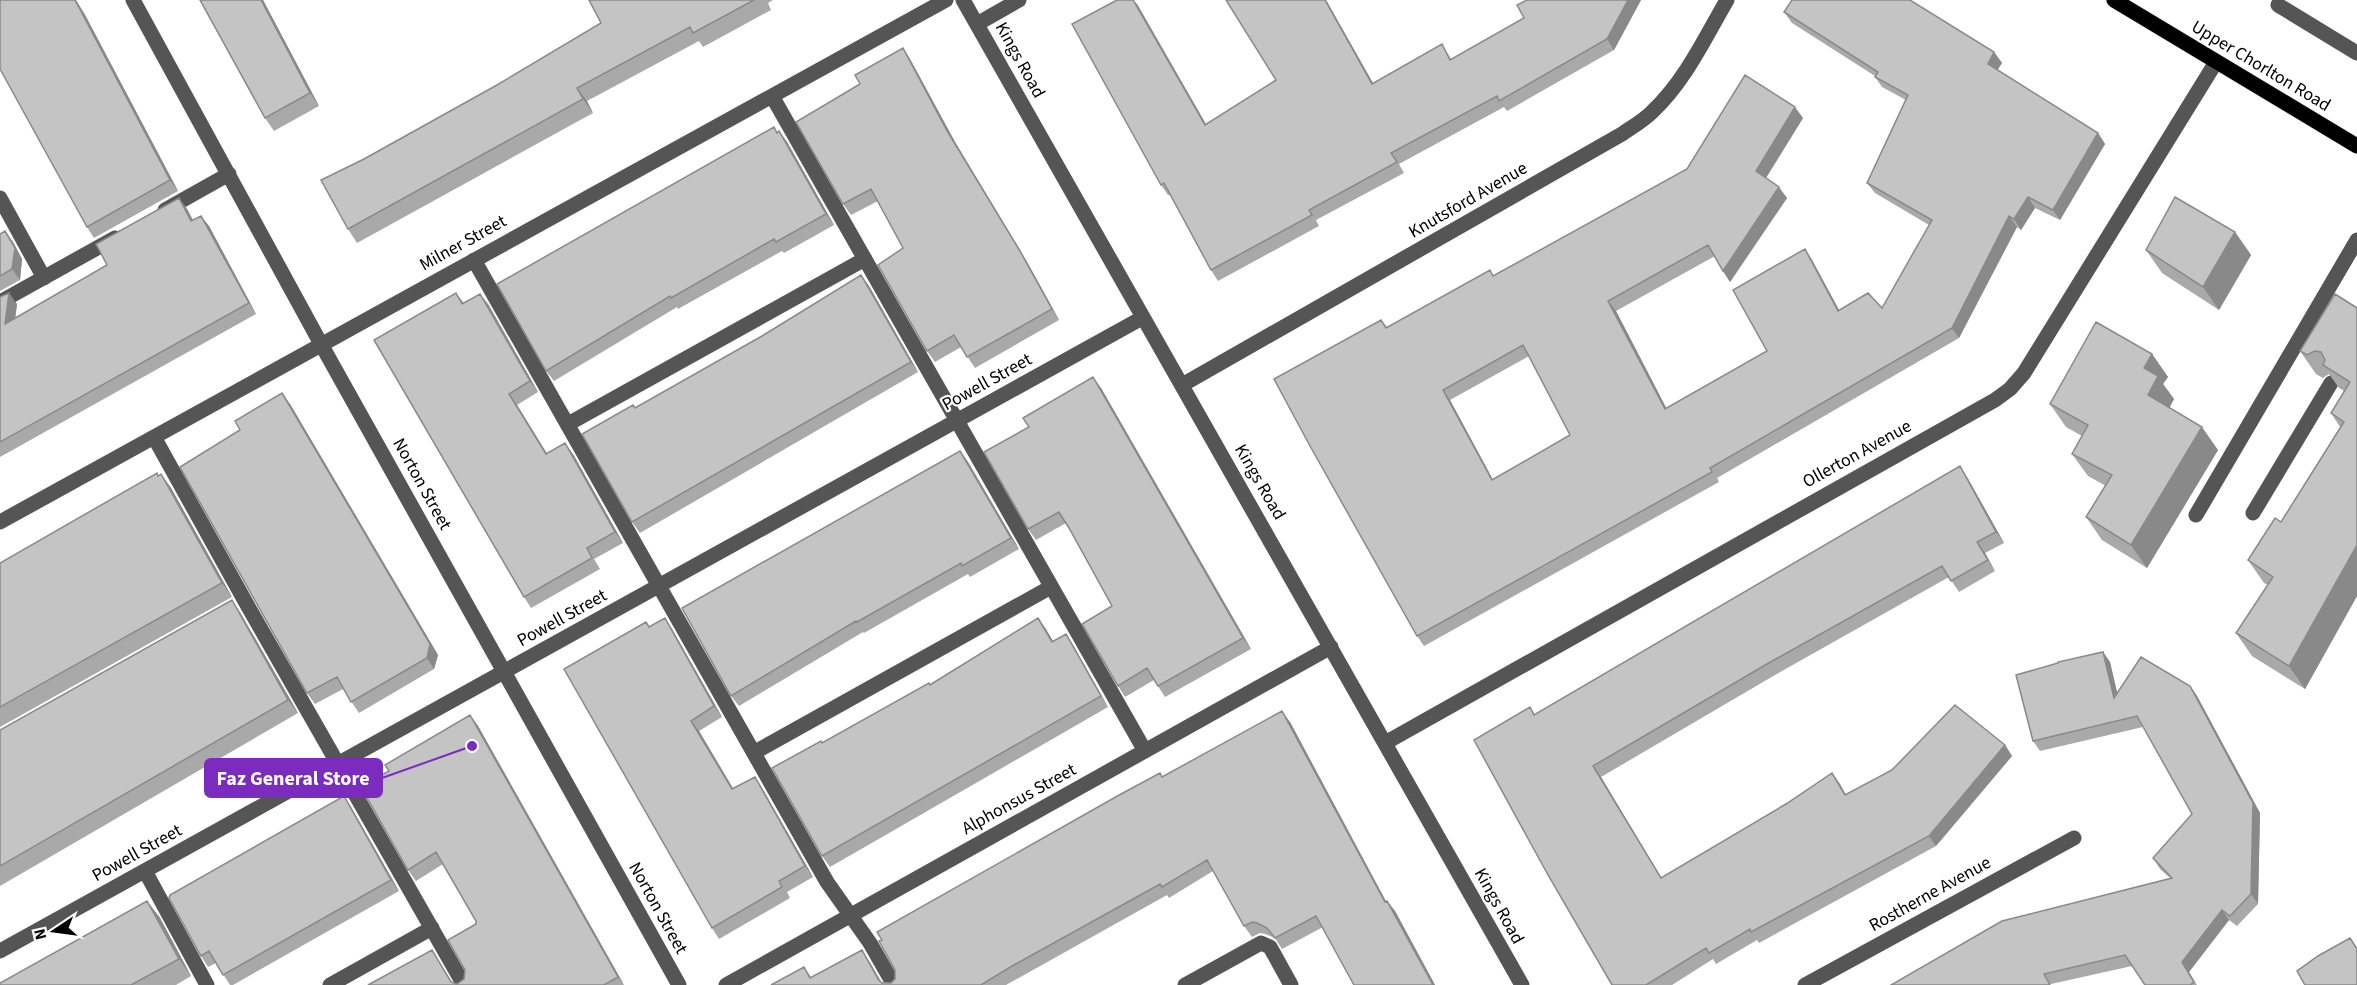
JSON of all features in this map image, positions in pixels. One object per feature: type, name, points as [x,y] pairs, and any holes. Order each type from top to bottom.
[{"type":"main road","name":"Upper Chorlton Road","points":[[2114,0],[2357,146]]},
{"type":"street","name":"Norton Street","points":[[134,0],[321,344],[678,985]]},
{"type":"street","name":"Milner Street","points":[[0,522],[946,0]]},
{"type":"street","name":"Kings Road","points":[[963,0],[1522,985]]},
{"type":"street","points":[[977,24],[1019,0]]},
{"type":"street","name":"Knutsford Avenue","points":[[1182,385],[1622,134],[1639,122],[1651,113],[1671,91],[1727,0]]},
{"type":"street","points":[[2278,5],[2357,53]]},
{"type":"street","name":"Ollerton Avenue","points":[[1385,743],[2010,389],[2024,373],[2216,62]]},
{"type":"street","points":[[772,96],[1145,751]]},
{"type":"street","points":[[147,220],[230,174]]},
{"type":"street","points":[[0,198],[44,278]]},
{"type":"street","points":[[0,302],[126,232]]},
{"type":"street","points":[[2196,515],[2357,240]]},
{"type":"street","points":[[568,424],[865,259]]},
{"type":"street","points":[[474,260],[827,882],[870,944],[894,985]]},
{"type":"street","name":"Powell Street","points":[[0,951],[1142,318]]},
{"type":"street","points":[[2253,513],[2331,383]]},
{"type":"street","points":[[154,437],[240,604],[337,764],[464,985]]},
{"type":"street","points":[[755,752],[1051,587]]},
{"type":"street","name":"Alphonsus Street","points":[[726,985],[849,914],[1331,647]]},
{"type":"street","name":"Rostherne Avenue","points":[[1805,985],[2074,838]]},
{"type":"street","points":[[145,871],[207,985]]},
{"type":"street","points":[[330,985],[432,928]]},
{"type":"street","points":[[1185,985],[1261,943],[1269,947],[1291,985]]},
{"type":"building","points":[[0,0],[75,0],[170,180],[87,227],[0,69]]},
{"type":"building","points":[[200,0],[261,0],[310,93],[265,118]]},
{"type":"building","points":[[589,0],[754,0],[693,33],[690,27],[577,88],[583,99],[348,229],[321,180],[364,159],[497,85],[601,23]]},
{"type":"building","points":[[1117,0],[1133,0],[1205,125],[1276,80],[1226,0],[1325,0],[1372,84],[1442,44],[1450,60],[1524,18],[1517,5],[1527,0],[1628,0],[1607,39],[1499,101],[1497,96],[1391,153],[1397,162],[1309,210],[1312,215],[1211,270],[1164,183],[1161,185],[1072,24]]},
{"type":"building","points":[[1792,0],[1910,0],[1994,52],[1988,64],[2098,133],[2053,210],[2028,197],[2014,219],[2009,216],[1952,328],[1710,468],[1712,472],[1417,636],[1274,379],[1381,320],[1386,328],[1490,270],[1493,276],[1687,169],[1745,75],[1795,107],[1756,171],[1779,187],[1723,271],[1708,245],[1608,301],[1665,409],[1767,351],[1733,290],[1805,249],[1838,311],[1868,293],[1882,308],[1932,220],[1867,183],[1908,95],[1875,77],[1878,72],[1784,12]],"holes":[[[1523,345],[1570,435],[1492,480],[1443,390]]]},
{"type":"building","points":[[903,48],[947,131],[1020,251],[1052,309],[967,357],[954,335],[927,351],[878,265],[903,248],[871,189],[843,204],[796,122],[860,84],[855,75]]},
{"type":"building","points":[[774,127],[777,133],[779,131],[826,214],[776,242],[774,239],[671,298],[670,296],[546,371],[497,284]]},
{"type":"building","points":[[2175,197],[2235,232],[2203,287],[2146,250]]},
{"type":"building","points":[[179,198],[191,221],[201,216],[249,303],[0,442],[0,297],[9,293],[5,324],[107,265],[96,244]]},
{"type":"building","points":[[5,231],[15,248],[12,269],[0,276],[0,234]]},
{"type":"building","points":[[861,275],[911,362],[632,522],[582,434],[633,405],[635,408],[762,336]]},
{"type":"building","points":[[456,293],[462,304],[480,294],[530,381],[509,394],[546,454],[565,443],[615,532],[587,548],[592,558],[524,597],[374,340]]},
{"type":"building","points":[[2335,294],[2357,308],[2357,545],[2289,666],[2236,633],[2273,577],[2248,560],[2275,518],[2281,522],[2344,422],[2331,413],[2350,382],[2323,365],[2325,360],[2321,352],[2315,351],[2307,355],[2300,351]]},
{"type":"building","points":[[2096,322],[2152,354],[2144,368],[2158,376],[2148,395],[2202,427],[2131,545],[2086,517],[2112,475],[2072,454],[2088,425],[2050,404]]},
{"type":"building","points":[[1093,377],[1243,638],[1158,686],[1147,668],[1118,686],[1082,624],[1112,606],[1069,528],[1059,512],[1028,529],[984,452],[1029,427],[1023,418]]},
{"type":"building","points":[[282,393],[430,644],[427,658],[351,702],[337,677],[307,693],[180,467],[240,430],[235,421]]},
{"type":"building","points":[[960,451],[1011,538],[856,621],[731,696],[682,608]]},
{"type":"building","points":[[1960,466],[1996,532],[1977,542],[1988,560],[1951,581],[1942,566],[1767,664],[1593,766],[1661,878],[1786,804],[1832,773],[1845,795],[1892,770],[1955,705],[2005,745],[1929,836],[1751,932],[1750,929],[1709,953],[1706,948],[1646,985],[1612,985],[1474,740],[1530,707],[1534,715]]},
{"type":"building","points":[[157,473],[158,476],[161,474],[222,583],[0,707],[0,563]]},
{"type":"building","points":[[232,600],[288,700],[0,866],[0,730]]},
{"type":"building","points":[[665,618],[714,706],[691,721],[732,789],[755,777],[805,866],[779,881],[782,887],[712,928],[564,669],[646,622],[649,627]]},
{"type":"building","points":[[1038,618],[1052,642],[1066,634],[1101,696],[822,856],[772,768],[821,741],[822,743],[929,683],[930,685]]},
{"type":"building","points":[[2103,652],[2114,698],[2141,657],[2190,686],[2253,803],[2251,894],[2230,916],[2222,910],[2182,962],[2194,982],[2190,985],[2145,985],[2125,955],[2044,974],[2050,985],[1891,985],[2002,921],[2172,878],[2153,858],[2192,814],[2137,716],[2033,741],[2016,675],[2058,662]]},
{"type":"building","points":[[1282,711],[1385,902],[1387,901],[1433,985],[1354,985],[1316,916],[1275,938],[1267,928],[1257,923],[1252,922],[1244,926],[1207,860],[1162,887],[1160,884],[981,985],[771,985],[804,967],[810,978],[862,950],[878,979],[882,983],[891,983],[895,979],[895,970],[879,941],[882,940],[877,932],[1121,794],[1160,773],[1162,777]]},
{"type":"building","points":[[470,715],[618,977],[604,985],[368,985],[432,950],[451,982],[457,984],[464,979],[465,970],[448,940],[476,924],[476,921],[436,852],[408,870],[361,787],[389,771],[385,765]]},
{"type":"building","points":[[344,796],[391,880],[223,975],[209,951],[201,956],[169,898],[170,895]]},
{"type":"building","points":[[147,901],[179,959],[131,985],[0,985],[0,983]]},
{"type":"building","points":[[2350,938],[2357,949],[2357,985],[2305,985],[2297,971]]},
{"type":"place","name":"Faz General Store","points":[[472,746]]}]
